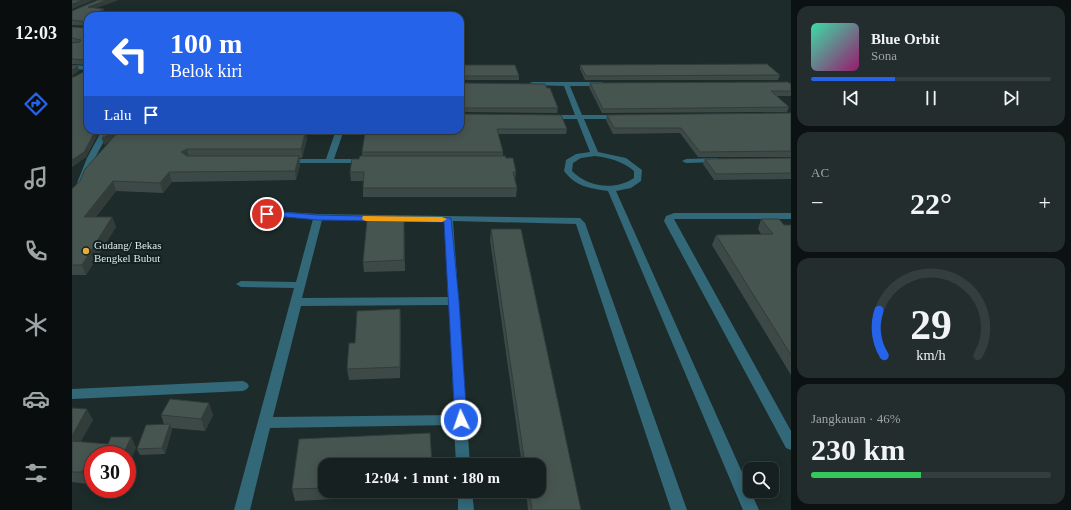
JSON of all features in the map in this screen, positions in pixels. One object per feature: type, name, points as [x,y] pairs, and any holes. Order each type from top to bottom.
[{"type":"street","points":[[72,67],[84,68]]},
{"type":"street","points":[[79,76],[84,72]]},
{"type":"street","points":[[528,84],[612,84]]},
{"type":"street","points":[[566,84],[595,154]]},
{"type":"street","points":[[539,117],[626,116]]},
{"type":"street","points":[[72,195],[79,189],[90,158],[104,134]]},
{"type":"street","points":[[329,161],[339,134]]},
{"type":"street","points":[[595,154],[613,156],[628,162],[638,170],[638,179],[628,186],[611,189],[592,186],[576,180],[568,171],[569,162],[579,156],[595,154]]},
{"type":"street","points":[[686,161],[724,160]]},
{"type":"street","points":[[275,162],[375,161]]},
{"type":"street","points":[[611,189],[751,510]]},
{"type":"street","points":[[255,213],[318,217],[448,220],[577,220],[580,223],[679,510]]},
{"type":"street","points":[[791,216],[674,216],[670,218],[669,221],[791,444]]},
{"type":"street","points":[[242,510],[318,217]]},
{"type":"street","points":[[448,220],[463,458]]},
{"type":"street","points":[[241,284],[301,285]]},
{"type":"street","points":[[297,302],[454,301]]},
{"type":"street","points":[[72,394],[243,386]]},
{"type":"street","points":[[265,423],[461,420]]},
{"type":"street","points":[[465,498],[466,510]]},
{"type":"building","points":[[72,0],[83,0],[72,4]]},
{"type":"building","points":[[98,0],[107,0],[88,7],[104,9],[100,11],[110,12],[84,12],[84,22],[72,20],[72,11]]},
{"type":"building","points":[[72,27],[84,28],[84,60],[72,59],[72,43],[80,42],[81,40],[72,38]]},
{"type":"building","points":[[767,64],[780,75],[586,76],[580,65]]},
{"type":"building","points":[[464,65],[515,65],[519,76],[464,76]]},
{"type":"building","points":[[72,66],[78,66],[72,70]]},
{"type":"building","points":[[84,72],[84,134],[94,134],[84,152],[72,160],[72,77]]},
{"type":"building","points":[[788,82],[791,84],[791,91],[771,91],[789,107],[603,109],[590,83]]},
{"type":"building","points":[[464,83],[545,84],[547,88],[550,88],[558,108],[464,108]]},
{"type":"building","points":[[791,113],[791,151],[700,152],[681,128],[614,128],[607,115]]},
{"type":"building","points":[[464,114],[561,115],[567,129],[497,129],[503,152],[362,152],[365,134],[464,134]]},
{"type":"building","points":[[105,134],[109,134],[102,139]]},
{"type":"building","points":[[116,134],[305,134],[301,149],[187,149],[181,152],[187,156],[299,156],[295,171],[169,172],[160,183],[113,181],[84,217],[112,217],[82,265],[72,265],[72,189],[80,181],[85,169]]},
{"type":"building","points":[[360,156],[505,156],[506,158],[513,158],[516,172],[513,172],[517,188],[363,188],[364,172],[350,172],[352,159],[359,159]]},
{"type":"building","points":[[791,158],[791,173],[716,174],[705,159]]},
{"type":"building","points":[[404,219],[404,260],[363,262],[367,220]]},
{"type":"building","points":[[761,219],[779,219],[784,225],[791,225],[791,355],[716,235],[773,234]]},
{"type":"building","points":[[491,229],[521,229],[581,510],[532,510],[530,498],[546,498],[546,458],[524,458]]},
{"type":"building","points":[[400,309],[400,367],[347,369],[349,343],[355,343],[357,311]]},
{"type":"building","points":[[170,399],[209,403],[201,419],[161,415]]},
{"type":"building","points":[[72,408],[87,409],[72,436]]},
{"type":"building","points":[[170,424],[162,448],[137,449],[146,425]]},
{"type":"building","points":[[430,433],[432,458],[318,458],[318,488],[292,489],[299,439]]},
{"type":"building","points":[[111,437],[131,437],[127,446],[84,446],[84,468],[82,472],[72,472],[72,441],[108,444]]},
{"type":"slow traffic","points":[[366,218],[442,219]]},
{"type":"place","name":"Gudang/ Bekas Bengkel Bubut","points":[[86,251]]},
{"type":"route","points":[[267,214],[318,217],[448,220],[461,420]]}]
